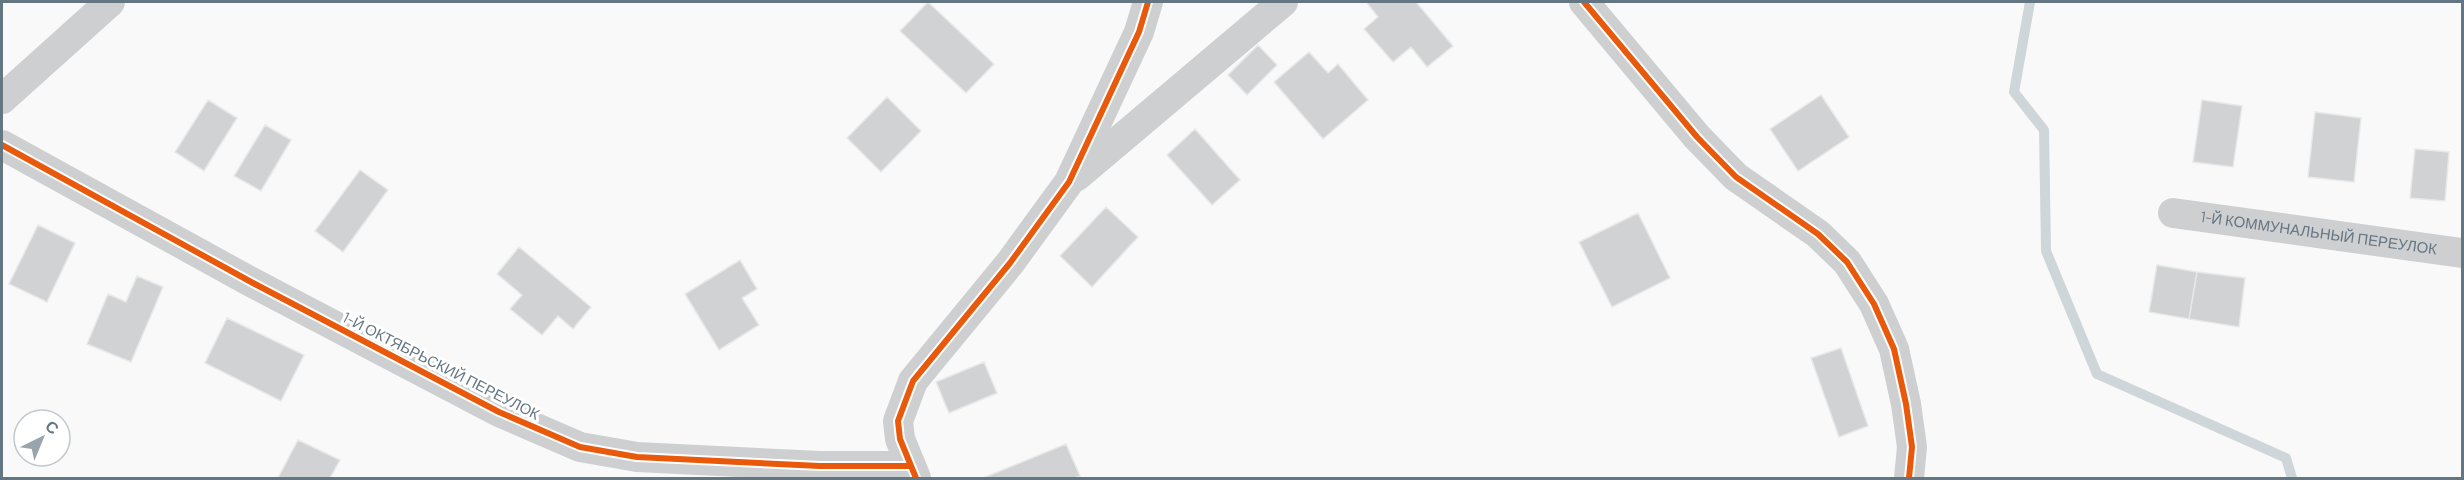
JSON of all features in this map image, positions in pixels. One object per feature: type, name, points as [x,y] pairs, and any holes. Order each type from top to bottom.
[{"type":"street","points":[[2,99],[110,2]]},
{"type":"street","points":[[914,472],[900,439],[898,420],[913,381],[1010,263],[1069,182],[1139,32],[1148,2]]},
{"type":"street","points":[[1069,182],[1283,2]]},
{"type":"street","points":[[1584,2],[1697,137],[1736,177],[1818,234],[1846,261],[1874,304],[1894,349],[1906,404],[1912,447],[1909,478]]},
{"type":"street","name":"1-Й ОКТЯБРЬСКИЙ ПЕРЕУЛОК","points":[[2,144],[253,284],[499,412],[580,447],[637,458],[914,472]]},
{"type":"street","name":"1-Й КОММУНАЛЬНЫЙ ПЕРЕУЛОК","points":[[2173,213],[2463,253]]},
{"type":"building","points":[[928,2],[994,64],[966,93],[900,31]]},
{"type":"building","points":[[1368,2],[1416,2],[1453,46],[1427,67],[1411,47],[1393,62],[1364,29],[1378,17]]},
{"type":"building","points":[[1258,45],[1277,65],[1247,95],[1228,75]]},
{"type":"building","points":[[1309,52],[1328,73],[1338,64],[1368,100],[1323,139],[1274,82]]},
{"type":"building","points":[[1821,95],[1849,137],[1798,171],[1770,129]]},
{"type":"building","points":[[887,97],[921,131],[881,172],[847,138]]},
{"type":"building","points":[[208,100],[237,118],[204,171],[175,152]]},
{"type":"building","points":[[2202,100],[2242,106],[2233,167],[2193,162]]},
{"type":"building","points":[[2315,112],[2361,118],[2354,182],[2308,177]]},
{"type":"building","points":[[265,125],[291,140],[261,191],[234,176]]},
{"type":"building","points":[[1195,129],[1240,180],[1212,205],[1167,155]]},
{"type":"building","points":[[2415,149],[2449,152],[2445,201],[2410,198]]},
{"type":"building","points":[[360,170],[388,190],[343,252],[315,231]]},
{"type":"building","points":[[1106,207],[1138,237],[1092,287],[1060,256]]},
{"type":"building","points":[[1638,213],[1670,278],[1612,307],[1579,242]]},
{"type":"building","points":[[38,225],[75,243],[47,302],[9,284]]},
{"type":"building","points":[[519,247],[591,307],[573,329],[558,316],[542,335],[510,309],[522,295],[497,274]]},
{"type":"building","points":[[740,260],[757,289],[742,298],[759,325],[719,350],[685,294]]},
{"type":"building","points":[[2157,265],[2197,272],[2189,319],[2149,312]]},
{"type":"building","points":[[2197,272],[2245,278],[2239,327],[2189,319]]},
{"type":"building","points":[[137,276],[163,287],[131,362],[87,344],[108,294],[126,302]]},
{"type":"building","points":[[227,318],[304,355],[281,401],[205,363]]},
{"type":"building","points":[[1841,348],[1868,426],[1839,437],[1811,358]]},
{"type":"building","points":[[984,362],[997,393],[949,413],[936,382]]},
{"type":"building","points":[[298,440],[340,460],[330,478],[278,478]]},
{"type":"building","points":[[1066,444],[1080,476],[1075,478],[983,478]]},
{"type":"waterway","points":[[2030,2],[2014,92],[2044,130],[2046,251],[2097,374],[2286,458],[2292,478]]},
{"type":"cycle path","points":[[916,478],[900,439],[898,421],[913,381],[1010,263],[1069,182],[1139,32],[1148,2]]},
{"type":"cycle path","points":[[1584,2],[1697,137],[1736,177],[1818,234],[1847,262],[1874,304],[1894,349],[1906,404],[1912,447],[1909,478]]},
{"type":"cycle path","points":[[2,145],[253,283],[499,412],[580,447],[637,457],[820,466],[911,466]]}]
